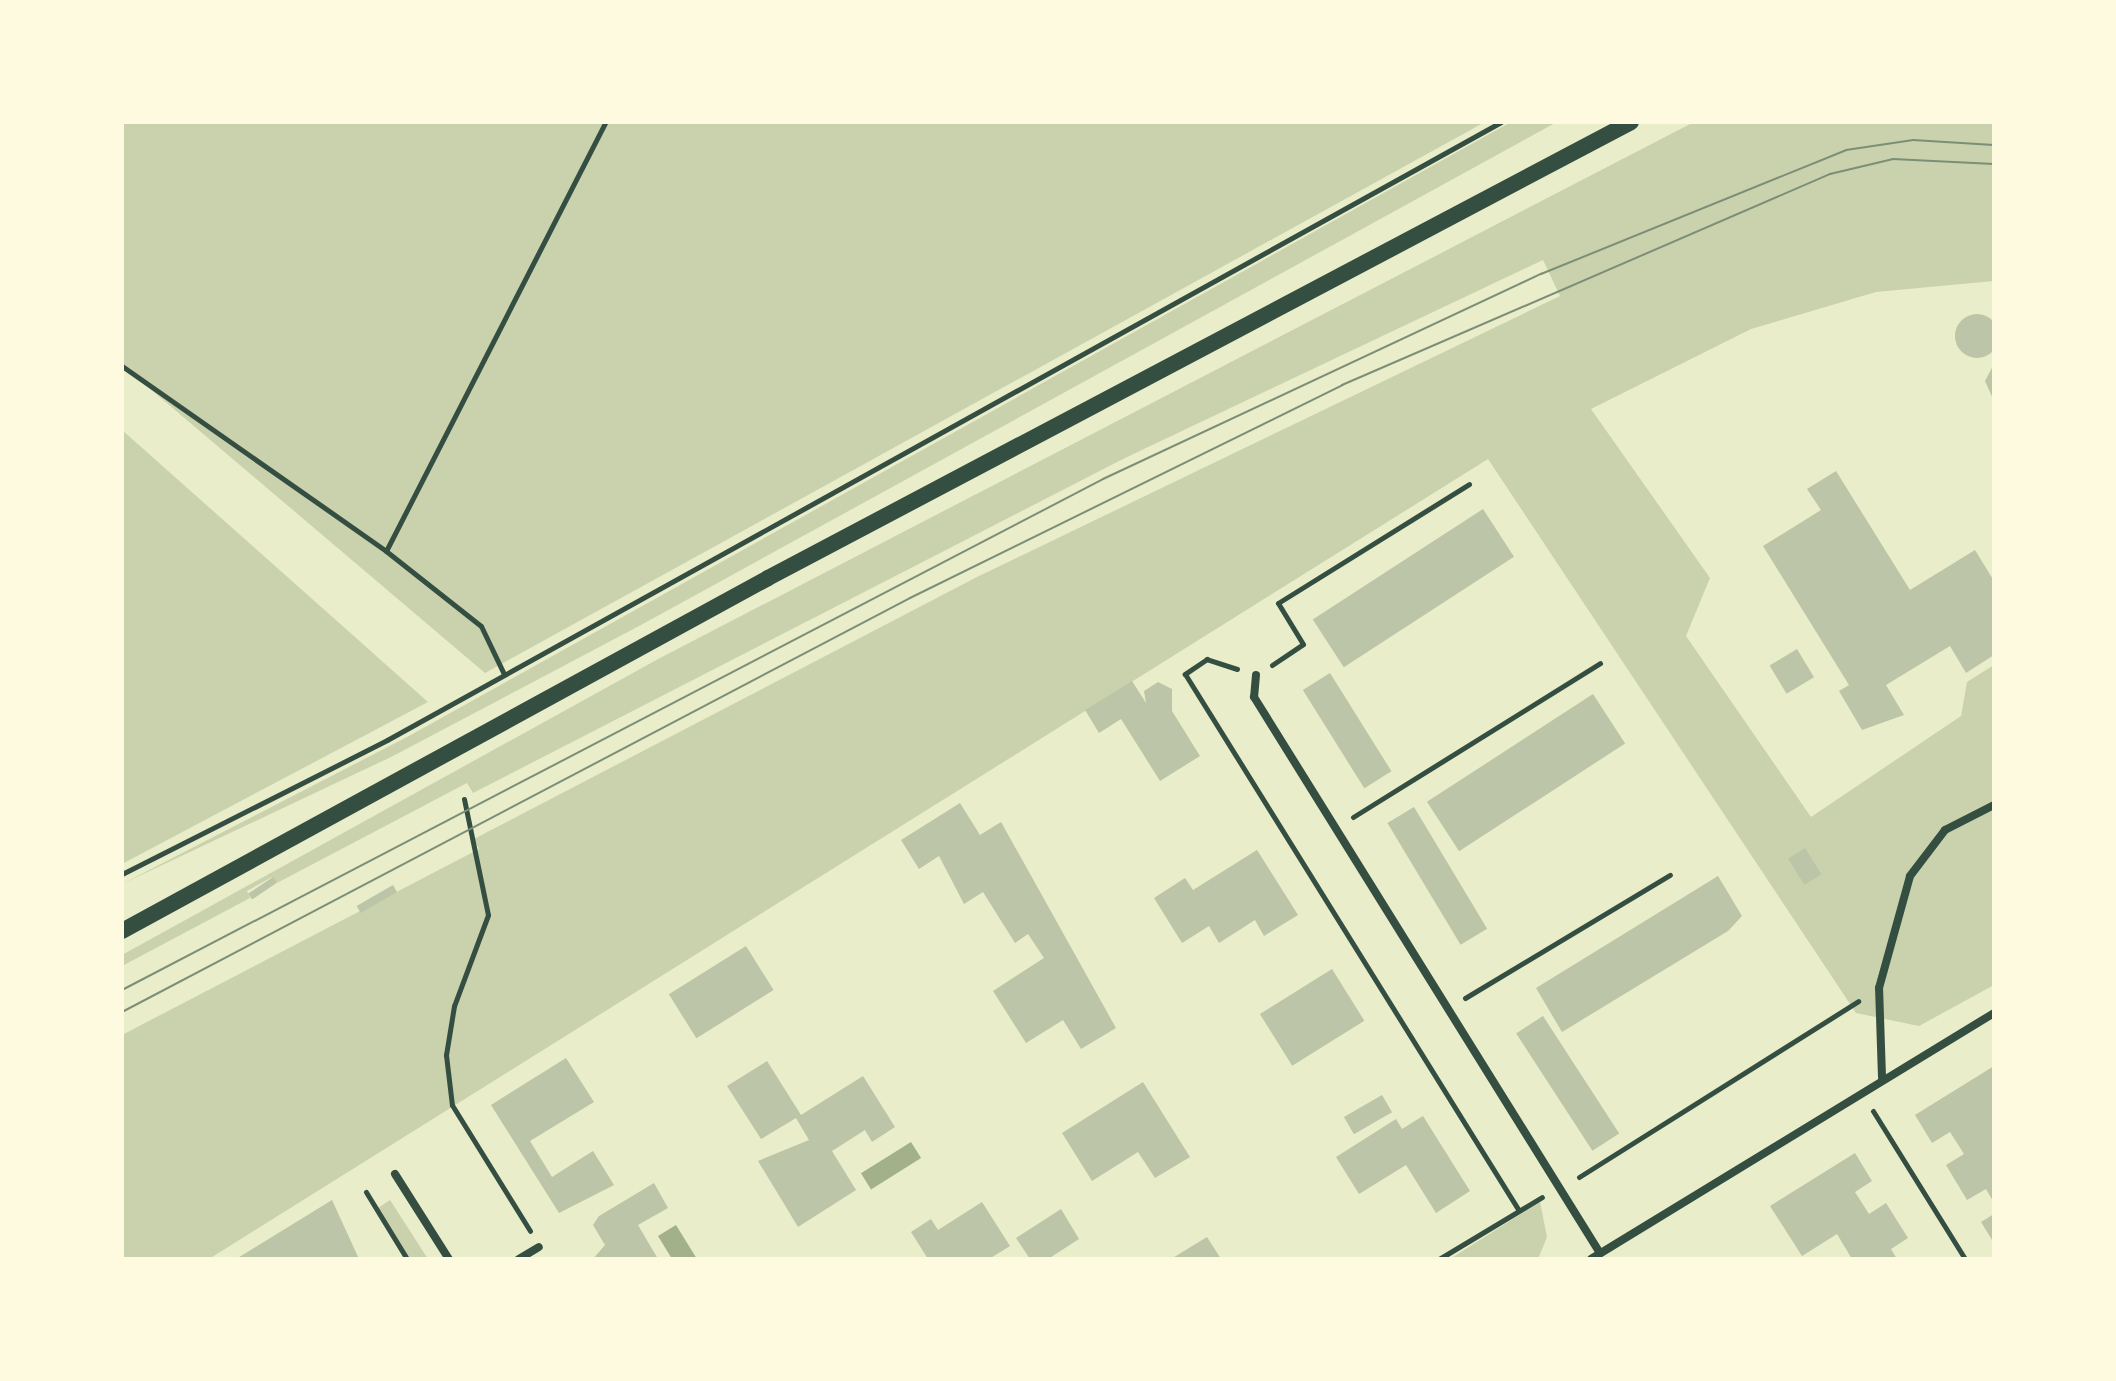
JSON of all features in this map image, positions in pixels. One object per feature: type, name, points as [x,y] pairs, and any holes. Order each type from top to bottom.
[{"type":"main road","points":[[122,931],[755,585],[1631,122]]},
{"type":"street","points":[[1256,675],[1254,697],[1600,1253]]},
{"type":"street","points":[[1882,1077],[1879,988],[1910,876],[1945,830],[1994,805]]},
{"type":"street","points":[[1591,1259],[1882,1077],[1994,1013]]},
{"type":"street","points":[[395,1174],[449,1259]]},
{"type":"street","points":[[519,1259],[539,1247]]},
{"type":"path","points":[[386,551],[606,122]]},
{"type":"path","points":[[122,874],[504,674],[1501,122]]},
{"type":"path","points":[[122,366],[386,551],[481,626],[504,674]]},
{"type":"path","points":[[1469,484],[1278,603],[1303,644],[1256,675],[1207,659],[1185,674],[1518,1209]]},
{"type":"path","points":[[1336,828],[1600,663]]},
{"type":"path","points":[[464,799],[488,915],[454,1006],[446,1055],[452,1105],[539,1247]]},
{"type":"path","points":[[1448,1008],[1670,875]]},
{"type":"path","points":[[1439,1259],[1518,1209],[1560,1189],[1879,988]]},
{"type":"path","points":[[1860,1091],[1965,1259]]},
{"type":"path","points":[[366,1192],[407,1259]]},
{"type":"shaded area","points":[[122,122],[1485,122],[485,673],[122,365]]},
{"type":"shaded area","points":[[1511,122],[1557,122],[641,625],[391,757],[122,884],[409,736]]},
{"type":"shaded area","points":[[1694,122],[1994,122],[1994,281],[1876,292],[1751,329],[1591,409],[1710,578],[1686,636],[1811,817],[1961,716],[1967,682],[1994,665],[1994,985],[1919,1026],[1856,1013],[1488,459],[209,1259],[122,1259],[122,1035],[479,849],[474,839],[977,577],[1560,296],[1543,260],[1125,458],[473,793],[467,783],[277,883],[272,877],[247,891],[250,898],[122,966],[122,955],[660,658]]},
{"type":"shaded area","points":[[122,430],[428,702],[122,864]]},
{"type":"shaded area","points":[[911,1142],[921,1158],[871,1189],[861,1173]]},
{"type":"shaded area","points":[[390,1200],[428,1259],[410,1259],[378,1208]]},
{"type":"shaded area","points":[[1540,1202],[1547,1237],[1538,1259],[1450,1259]]},
{"type":"shaded area","points":[[676,1225],[697,1259],[672,1259],[658,1236]]},
{"type":"building","points":[[1977,314],[1992,321],[1999,336],[1992,351],[1977,358],[1962,351],[1955,336],[1962,321]]},
{"type":"building","points":[[1994,364],[1994,401],[1985,381]]},
{"type":"building","points":[[1836,471],[1910,590],[1975,550],[1994,581],[1994,655],[1966,673],[1950,646],[1886,685],[1904,715],[1862,730],[1839,691],[1849,685],[1763,546],[1821,510],[1807,489]]},
{"type":"building","points":[[1483,509],[1514,557],[1344,667],[1313,620]]},
{"type":"building","points":[[1797,649],[1814,677],[1787,694],[1770,665]]},
{"type":"building","points":[[1330,673],[1391,771],[1364,788],[1303,690]]},
{"type":"building","points":[[1132,681],[1146,703],[1144,691],[1158,682],[1172,689],[1172,711],[1200,756],[1160,781],[1121,719],[1099,733],[1085,710]]},
{"type":"building","points":[[1593,694],[1625,743],[1459,851],[1427,802]]},
{"type":"building","points":[[960,803],[980,835],[1001,822],[1116,1028],[1081,1049],[1063,1020],[1026,1043],[993,991],[1044,958],[1028,934],[1015,943],[983,892],[964,904],[939,856],[919,869],[901,840]]},
{"type":"building","points":[[1414,807],[1487,929],[1461,945],[1387,823]]},
{"type":"building","points":[[1805,848],[1821,874],[1804,885],[1788,859]]},
{"type":"building","points":[[1257,850],[1298,915],[1264,936],[1255,920],[1219,943],[1209,926],[1182,943],[1154,898],[1185,878],[1193,890]]},
{"type":"building","points":[[1718,876],[1742,916],[1728,931],[1562,1032],[1536,988]]},
{"type":"building","points":[[273,877],[277,883],[252,900],[248,894]]},
{"type":"building","points":[[393,885],[397,892],[361,913],[357,906]]},
{"type":"building","points":[[746,946],[774,990],[696,1038],[669,994]]},
{"type":"building","points":[[1332,969],[1364,1021],[1292,1066],[1260,1014]]},
{"type":"building","points":[[1543,1016],[1619,1133],[1592,1151],[1516,1033]]},
{"type":"building","points":[[566,1058],[594,1102],[530,1141],[552,1177],[593,1151],[614,1185],[559,1213],[491,1105]]},
{"type":"building","points":[[767,1061],[801,1115],[863,1076],[895,1127],[872,1142],[865,1130],[832,1151],[856,1190],[798,1227],[758,1161],[809,1140],[796,1118],[761,1139],[727,1086]]},
{"type":"building","points":[[1994,1066],[1994,1203],[1986,1189],[1967,1200],[1946,1165],[1964,1154],[1950,1132],[1932,1143],[1915,1115]]},
{"type":"building","points":[[1143,1082],[1190,1157],[1155,1178],[1138,1152],[1092,1181],[1062,1133]]},
{"type":"building","points":[[1382,1095],[1392,1112],[1354,1134],[1344,1117]]},
{"type":"building","points":[[1423,1116],[1470,1191],[1436,1213],[1406,1165],[1359,1194],[1336,1157],[1396,1119],[1402,1129]]},
{"type":"building","points":[[1855,1153],[1872,1181],[1855,1192],[1869,1214],[1886,1203],[1908,1238],[1891,1249],[1897,1259],[1852,1259],[1837,1234],[1802,1256],[1770,1206]]},
{"type":"building","points":[[654,1183],[668,1208],[638,1225],[658,1259],[593,1259],[605,1245],[593,1225],[599,1216]]},
{"type":"building","points":[[332,1200],[359,1259],[236,1259]]},
{"type":"building","points":[[982,1202],[1010,1246],[989,1259],[928,1259],[911,1232],[931,1219],[938,1230]]},
{"type":"building","points":[[1061,1209],[1079,1239],[1048,1259],[1030,1259],[1016,1238]]},
{"type":"building","points":[[1994,1214],[1994,1243],[1981,1222]]},
{"type":"building","points":[[1207,1237],[1221,1259],[1171,1259]]},
{"type":"tram line","points":[[122,990],[1103,479],[1541,274],[1846,150],[1913,140],[1994,145]]},
{"type":"tram line","points":[[122,1012],[910,598],[1342,385],[1830,174],[1893,159],[1994,164]]}]
